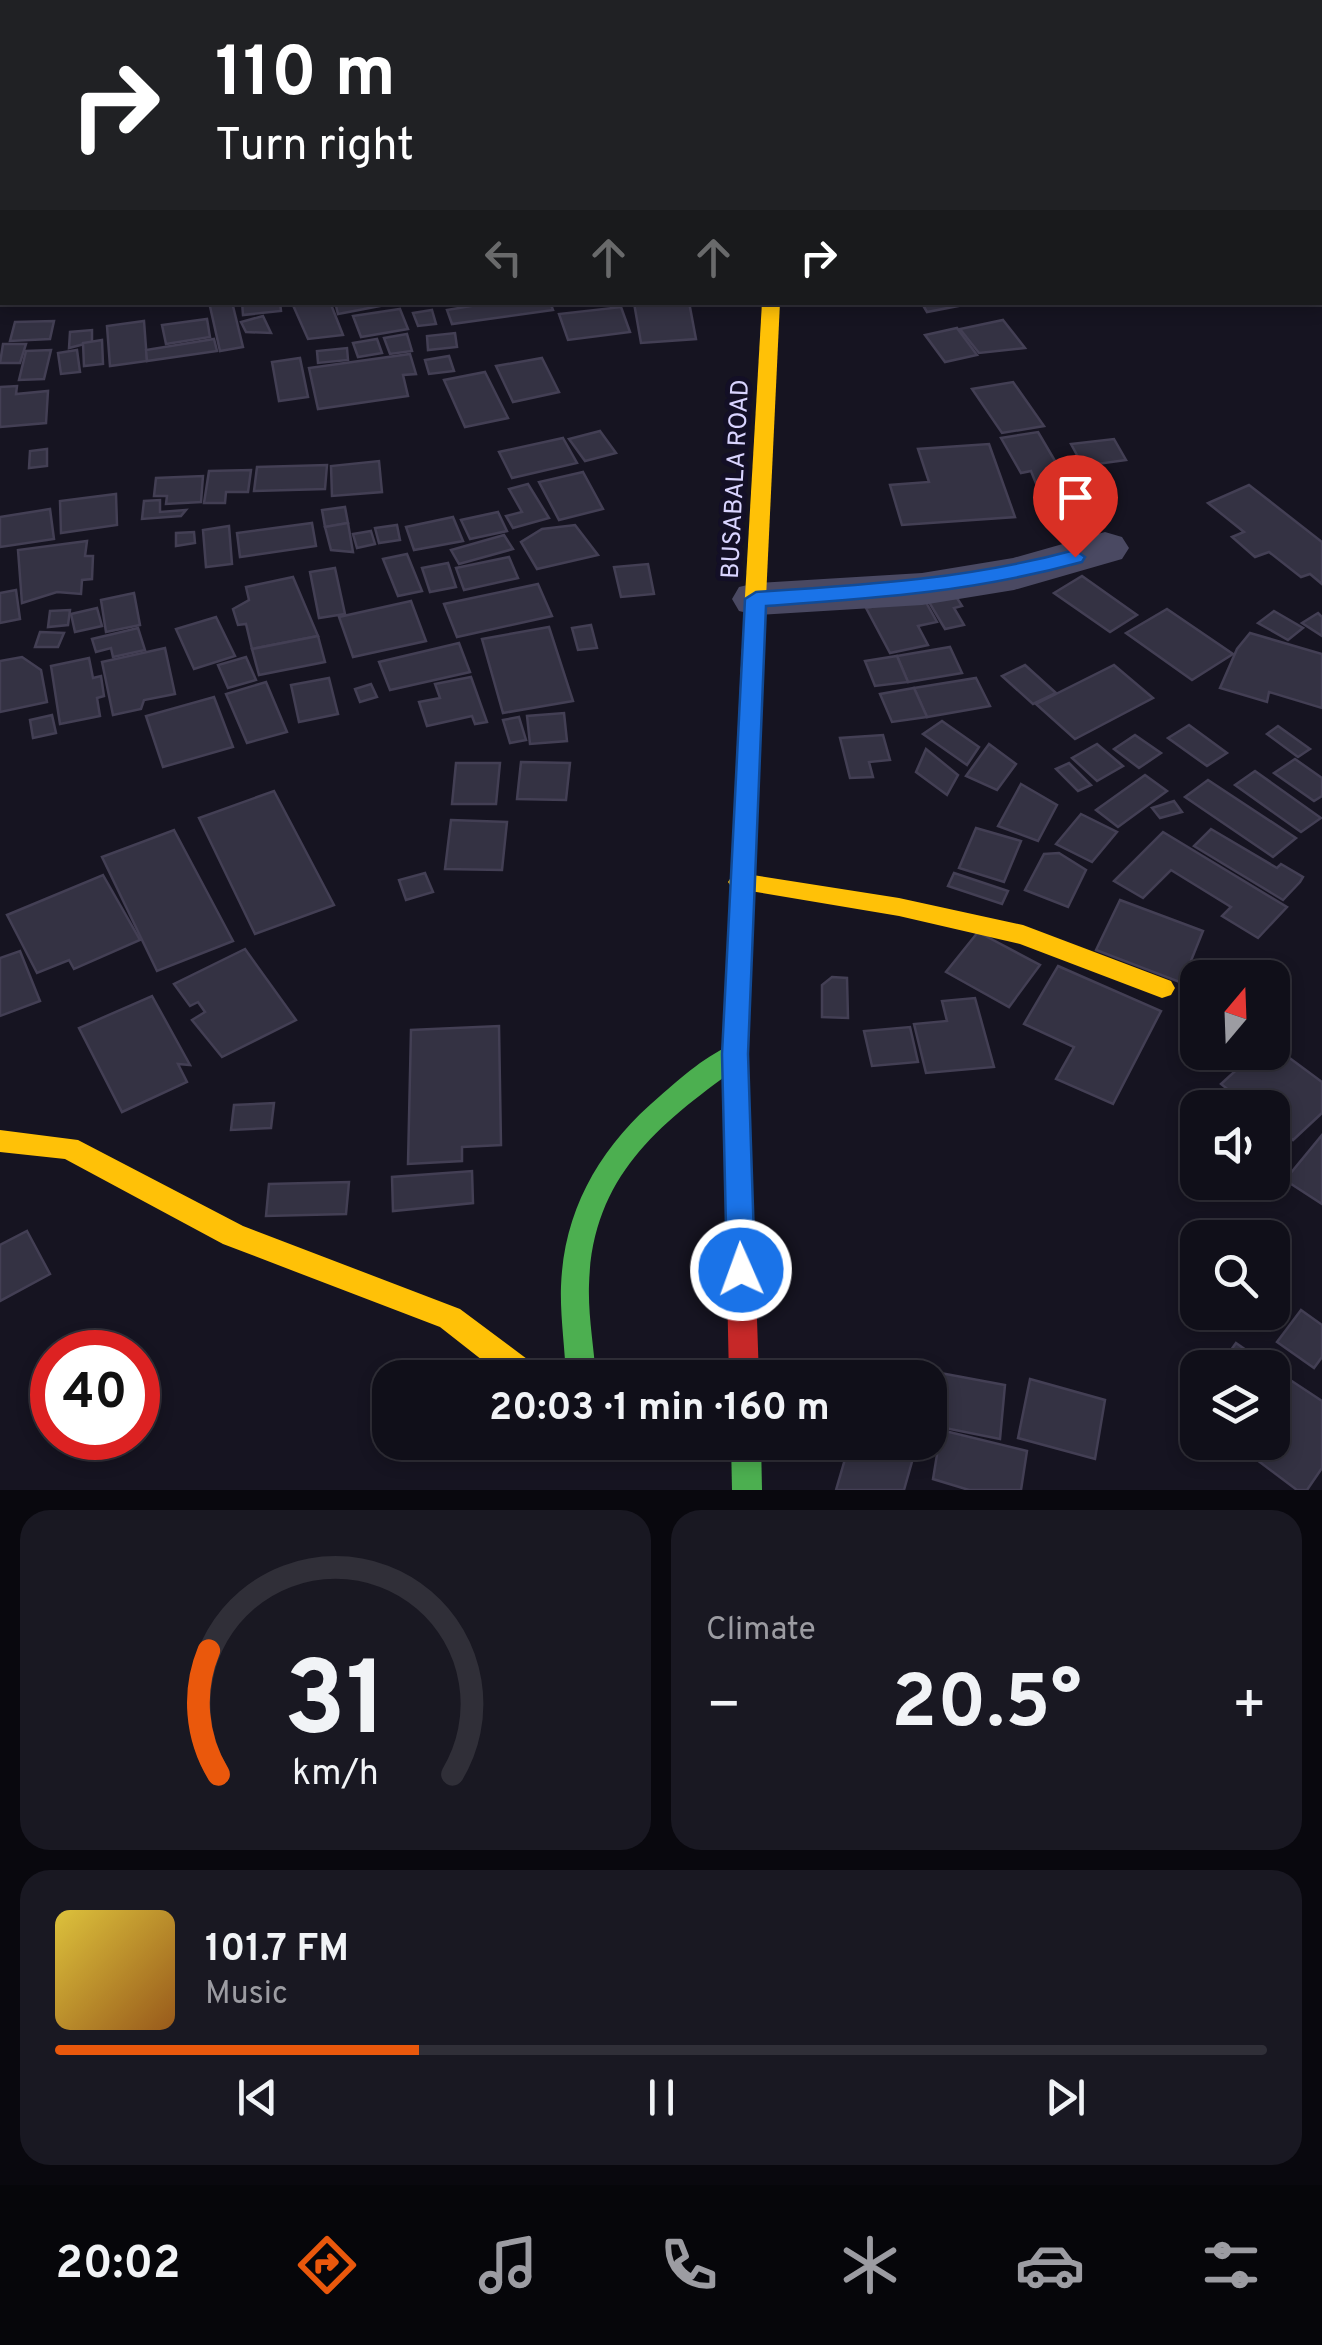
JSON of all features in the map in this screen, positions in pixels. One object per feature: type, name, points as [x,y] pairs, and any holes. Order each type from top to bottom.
[{"type":"street","name":"BUSABALA ROAD","points":[[744,1360],[735,1054],[740,882],[771,305]]},
{"type":"street","points":[[756,599],[922,589],[1014,574],[1106,548]]},
{"type":"street","points":[[740,882],[899,907],[1023,936],[1162,988]]},
{"type":"street","points":[[580,1360],[575,1272],[594,1187],[621,1143],[656,1109],[735,1054]]},
{"type":"street","points":[[0,1141],[69,1148],[233,1235],[450,1318],[505,1360]]},
{"type":"street","points":[[746,1460],[747,1490]]},
{"type":"building","points":[[210,305],[233,305],[243,347],[220,351]]},
{"type":"building","points":[[242,305],[280,305],[281,311],[243,315]]},
{"type":"building","points":[[293,305],[331,305],[343,335],[308,339]]},
{"type":"building","points":[[336,305],[385,305],[338,314]]},
{"type":"building","points":[[477,305],[551,305],[553,310],[452,324],[447,310]]},
{"type":"building","points":[[634,305],[690,305],[696,339],[641,343]]},
{"type":"building","points":[[923,305],[963,305],[927,312]]},
{"type":"building","points":[[621,307],[630,332],[568,340],[559,314]]},
{"type":"building","points":[[400,309],[408,329],[361,337],[353,316]]},
{"type":"building","points":[[432,310],[436,324],[418,326],[413,313]]},
{"type":"building","points":[[263,316],[271,333],[246,332],[241,322]]},
{"type":"building","points":[[207,319],[210,337],[166,344],[162,325]]},
{"type":"building","points":[[1003,320],[1025,348],[979,353],[960,329]]},
{"type":"building","points":[[54,321],[50,339],[10,341],[15,322]]},
{"type":"building","points":[[144,321],[147,361],[110,366],[107,326]]},
{"type":"building","points":[[957,328],[977,355],[945,362],[925,335]]},
{"type":"building","points":[[92,330],[92,342],[69,348],[70,332]]},
{"type":"building","points":[[455,333],[457,347],[428,350],[427,336]]},
{"type":"building","points":[[407,334],[412,351],[390,354],[384,338]]},
{"type":"building","points":[[214,339],[217,351],[147,361],[146,350]]},
{"type":"building","points":[[377,339],[382,353],[358,357],[353,343]]},
{"type":"building","points":[[102,340],[103,364],[84,366],[83,343]]},
{"type":"building","points":[[3,344],[26,344],[20,363],[0,363]]},
{"type":"building","points":[[347,348],[348,360],[318,363],[317,351]]},
{"type":"building","points":[[51,350],[44,379],[19,380],[26,351]]},
{"type":"building","points":[[77,350],[80,372],[61,374],[58,353]]},
{"type":"building","points":[[410,354],[416,374],[403,375],[408,396],[318,409],[309,368]]},
{"type":"building","points":[[449,356],[454,371],[429,374],[425,360]]},
{"type":"building","points":[[300,358],[308,397],[279,401],[272,362]]},
{"type":"building","points":[[542,358],[559,392],[513,402],[496,366]]},
{"type":"building","points":[[485,372],[508,418],[465,427],[444,380]]},
{"type":"building","points":[[1013,382],[1044,426],[1002,433],[972,389]]},
{"type":"building","points":[[17,386],[16,394],[48,391],[46,423],[0,427],[0,387]]},
{"type":"building","points":[[600,431],[616,453],[585,461],[569,439]]},
{"type":"building","points":[[1038,432],[1068,483],[1037,486],[1031,471],[1021,473],[1001,438]]},
{"type":"building","points":[[563,438],[577,463],[512,478],[499,452]]},
{"type":"building","points":[[1114,439],[1126,460],[1083,466],[1071,444]]},
{"type":"building","points":[[989,444],[1015,517],[902,525],[890,485],[929,482],[918,449]]},
{"type":"building","points":[[47,449],[47,466],[29,468],[30,451]]},
{"type":"building","points":[[379,461],[382,492],[332,496],[331,466]]},
{"type":"building","points":[[327,465],[325,489],[254,491],[257,467]]},
{"type":"building","points":[[251,470],[248,492],[226,492],[225,503],[204,503],[209,471]]},
{"type":"building","points":[[583,472],[603,509],[559,520],[539,482]]},
{"type":"building","points":[[203,476],[201,502],[166,504],[167,496],[154,496],[156,478]]},
{"type":"building","points":[[528,484],[549,518],[513,528],[506,516],[522,512],[509,489]]},
{"type":"building","points":[[1249,485],[1322,542],[1322,584],[1310,574],[1301,577],[1269,552],[1255,557],[1232,537],[1244,532],[1208,503]]},
{"type":"building","points":[[116,494],[117,525],[61,533],[60,501]]},
{"type":"building","points":[[160,500],[160,512],[186,510],[181,516],[142,519],[144,501]]},
{"type":"building","points":[[345,507],[348,523],[325,527],[322,510]]},
{"type":"building","points":[[50,509],[54,539],[0,547],[0,517]]},
{"type":"building","points":[[498,512],[507,531],[470,539],[461,520]]},
{"type":"building","points":[[453,517],[463,541],[414,550],[406,527]]},
{"type":"building","points":[[312,523],[316,546],[240,557],[237,533]]},
{"type":"building","points":[[348,523],[353,552],[331,550],[325,527]]},
{"type":"building","points":[[397,525],[400,540],[379,543],[375,528]]},
{"type":"building","points":[[575,525],[598,555],[537,569],[521,542],[542,529]]},
{"type":"building","points":[[229,526],[232,564],[206,567],[203,530]]},
{"type":"building","points":[[371,531],[375,544],[357,548],[353,534]]},
{"type":"building","points":[[194,532],[195,543],[176,546],[176,533]]},
{"type":"building","points":[[504,535],[513,549],[459,564],[451,550]]},
{"type":"building","points":[[87,541],[85,556],[93,556],[92,579],[82,580],[81,594],[57,592],[22,603],[18,550]]},
{"type":"building","points":[[407,554],[422,591],[398,596],[383,559]]},
{"type":"building","points":[[509,557],[518,578],[464,590],[456,568]]},
{"type":"building","points":[[448,563],[456,587],[430,592],[422,568]]},
{"type":"building","points":[[648,564],[654,594],[621,597],[614,567]]},
{"type":"building","points":[[335,568],[345,614],[319,618],[310,572]]},
{"type":"building","points":[[1082,576],[1137,615],[1110,632],[1054,593]]},
{"type":"building","points":[[293,577],[318,636],[252,649],[246,624],[238,625],[233,609],[249,600],[246,587]]},
{"type":"building","points":[[538,584],[552,616],[457,637],[444,604]]},
{"type":"building","points":[[950,587],[962,606],[954,608],[964,625],[945,629],[923,592]]},
{"type":"building","points":[[16,590],[20,619],[0,623],[0,593]]},
{"type":"building","points":[[134,593],[140,625],[106,632],[101,600]]},
{"type":"building","points":[[923,597],[937,622],[918,626],[928,645],[890,653],[866,608]]},
{"type":"building","points":[[411,601],[426,641],[353,657],[339,617]]},
{"type":"building","points":[[97,608],[102,626],[75,632],[71,614]]},
{"type":"building","points":[[1167,609],[1233,654],[1192,680],[1126,633]]},
{"type":"building","points":[[70,610],[68,625],[48,627],[50,611]]},
{"type":"building","points":[[1274,611],[1303,628],[1288,640],[1258,623]]},
{"type":"building","points":[[1318,613],[1322,617],[1322,636],[1302,623]]},
{"type":"building","points":[[216,617],[235,656],[194,669],[176,629]]},
{"type":"building","points":[[591,625],[597,648],[578,650],[572,628]]},
{"type":"building","points":[[549,627],[573,701],[503,713],[482,639]]},
{"type":"building","points":[[138,628],[145,650],[113,657],[111,648],[96,652],[92,639]]},
{"type":"building","points":[[40,632],[64,633],[58,647],[35,647]]},
{"type":"building","points":[[1250,633],[1322,654],[1322,708],[1269,692],[1267,702],[1220,688],[1237,649]]},
{"type":"building","points":[[318,636],[325,662],[259,675],[252,649]]},
{"type":"building","points":[[459,643],[470,672],[390,690],[379,662]]},
{"type":"building","points":[[950,647],[962,673],[908,682],[897,656]]},
{"type":"building","points":[[165,648],[175,694],[144,700],[141,709],[113,715],[102,662]]},
{"type":"building","points":[[897,656],[908,682],[875,686],[865,661]]},
{"type":"building","points":[[22,657],[41,670],[47,702],[0,712],[0,661]]},
{"type":"building","points":[[246,657],[256,680],[228,688],[218,665]]},
{"type":"building","points":[[89,658],[93,678],[101,676],[104,696],[97,698],[100,716],[60,724],[51,666]]},
{"type":"building","points":[[1025,665],[1056,693],[1033,704],[1002,676]]},
{"type":"building","points":[[1114,665],[1153,698],[1075,739],[1036,704]]},
{"type":"building","points":[[471,677],[487,722],[475,724],[472,716],[427,726],[419,702],[440,698],[435,684]]},
{"type":"building","points":[[329,678],[338,714],[299,722],[291,685]]},
{"type":"building","points":[[976,678],[990,706],[927,717],[914,688]]},
{"type":"building","points":[[266,682],[287,732],[247,743],[226,694]]},
{"type":"building","points":[[371,684],[377,697],[360,702],[355,689]]},
{"type":"building","points":[[914,688],[927,717],[892,722],[880,694]]},
{"type":"building","points":[[214,697],[233,747],[163,767],[146,716]]},
{"type":"building","points":[[564,713],[567,741],[530,744],[527,716]]},
{"type":"building","points":[[52,715],[56,733],[33,738],[30,720]]},
{"type":"building","points":[[519,717],[526,740],[510,743],[503,720]]},
{"type":"building","points":[[942,721],[979,747],[967,765],[923,734]]},
{"type":"building","points":[[1189,725],[1227,753],[1207,766],[1168,738]]},
{"type":"building","points":[[1278,726],[1310,749],[1298,757],[1267,734]]},
{"type":"building","points":[[883,735],[890,760],[869,762],[873,777],[850,778],[840,738]]},
{"type":"building","points":[[1135,735],[1161,753],[1139,768],[1114,749]]},
{"type":"building","points":[[989,744],[1016,764],[997,790],[966,776]]},
{"type":"building","points":[[1097,744],[1123,766],[1097,781],[1072,758]]},
{"type":"building","points":[[926,749],[958,775],[947,795],[916,772]]},
{"type":"building","points":[[1295,759],[1322,778],[1322,796],[1314,801],[1274,773]]},
{"type":"building","points":[[521,762],[570,763],[566,800],[517,799]]},
{"type":"building","points":[[456,763],[500,763],[496,804],[452,804]]},
{"type":"building","points":[[1069,763],[1091,785],[1078,791],[1056,769]]},
{"type":"building","points":[[1255,771],[1321,818],[1301,832],[1235,785]]},
{"type":"building","points":[[1145,775],[1167,791],[1118,827],[1096,810]]},
{"type":"building","points":[[1208,780],[1296,838],[1273,857],[1185,797]]},
{"type":"building","points":[[1021,784],[1057,805],[1038,841],[998,826]]},
{"type":"building","points":[[274,791],[334,905],[255,934],[199,818]]},
{"type":"building","points":[[1174,801],[1182,812],[1160,818],[1152,808]]},
{"type":"building","points":[[1081,814],[1117,832],[1092,862],[1056,844]]},
{"type":"building","points":[[451,820],[507,822],[502,870],[445,869]]},
{"type":"building","points":[[976,828],[1021,841],[1004,882],[959,868]]},
{"type":"building","points":[[1211,829],[1277,868],[1281,864],[1303,877],[1283,900],[1194,846]]},
{"type":"building","points":[[174,830],[233,941],[157,971],[102,857]]},
{"type":"building","points":[[1163,832],[1287,907],[1258,938],[1222,916],[1231,907],[1171,870],[1143,898],[1114,881]]},
{"type":"building","points":[[1059,853],[1086,870],[1068,907],[1025,890],[1044,854]]},
{"type":"building","points":[[425,873],[433,892],[406,900],[399,880]]},
{"type":"building","points":[[954,873],[1008,891],[1002,904],[948,886]]},
{"type":"building","points":[[103,875],[140,940],[74,969],[69,960],[37,973],[7,915]]},
{"type":"building","points":[[1120,900],[1203,931],[1191,960],[1180,960],[1180,982],[1096,950]]},
{"type":"building","points":[[978,932],[1040,965],[1009,1007],[946,972]]},
{"type":"building","points":[[245,949],[296,1020],[222,1057],[192,1020],[205,1012],[198,1002],[190,1006],[174,984]]},
{"type":"building","points":[[20,951],[40,1001],[0,1016],[0,958]]},
{"type":"building","points":[[1058,966],[1161,1011],[1113,1104],[1056,1079],[1074,1047],[1024,1024]]},
{"type":"building","points":[[832,977],[847,978],[848,1018],[822,1017],[822,985]]},
{"type":"building","points":[[152,996],[190,1065],[178,1064],[187,1082],[122,1112],[79,1028]]},
{"type":"building","points":[[975,998],[994,1067],[926,1073],[914,1024],[947,1021],[942,1001]]},
{"type":"building","points":[[499,1026],[501,1145],[462,1147],[462,1161],[408,1164],[411,1030]]},
{"type":"building","points":[[910,1027],[918,1062],[872,1066],[864,1031]]},
{"type":"building","points":[[1290,1058],[1322,1082],[1322,1113],[1293,1140],[1290,1090],[1228,1090],[1221,1084],[1236,1070],[1290,1070]]},
{"type":"building","points":[[274,1103],[271,1128],[231,1130],[234,1105]]},
{"type":"building","points":[[1322,1135],[1322,1204],[1290,1183],[1290,1174]]},
{"type":"building","points":[[472,1171],[473,1203],[393,1211],[392,1177]]},
{"type":"building","points":[[349,1182],[346,1214],[266,1216],[269,1184]]},
{"type":"building","points":[[27,1231],[50,1274],[0,1301],[0,1245]]},
{"type":"building","points":[[1301,1310],[1322,1325],[1322,1357],[1314,1368],[1277,1342],[1290,1330]]},
{"type":"building","points":[[947,1374],[1005,1385],[1000,1439],[947,1428]]},
{"type":"building","points":[[1030,1379],[1105,1400],[1095,1459],[1018,1438]]},
{"type":"building","points":[[1290,1380],[1322,1401],[1322,1468],[1307,1490],[1297,1490],[1257,1460],[1290,1460]]},
{"type":"building","points":[[947,1431],[1027,1451],[1021,1490],[969,1490],[933,1479],[936,1460],[947,1460]]},
{"type":"building","points":[[845,1460],[912,1460],[904,1490],[836,1490]]},
{"type":"traffic: fast","points":[[580,1360],[575,1285],[579,1244],[604,1177],[647,1124],[735,1055]]},
{"type":"traffic: fast","points":[[746,1460],[747,1490]]},
{"type":"traffic: slow","points":[[751,683],[771,305]]},
{"type":"traffic: slow","points":[[740,882],[899,907],[1023,935],[1162,988]]},
{"type":"traffic: slow","points":[[0,1141],[69,1148],[233,1235],[450,1318],[505,1360]]},
{"type":"traffic: jam","points":[[743,1360],[735,1055],[751,683]]},
{"type":"route","points":[[741,1270],[735,1054],[756,599],[922,589],[1014,574],[1075,557]]}]
